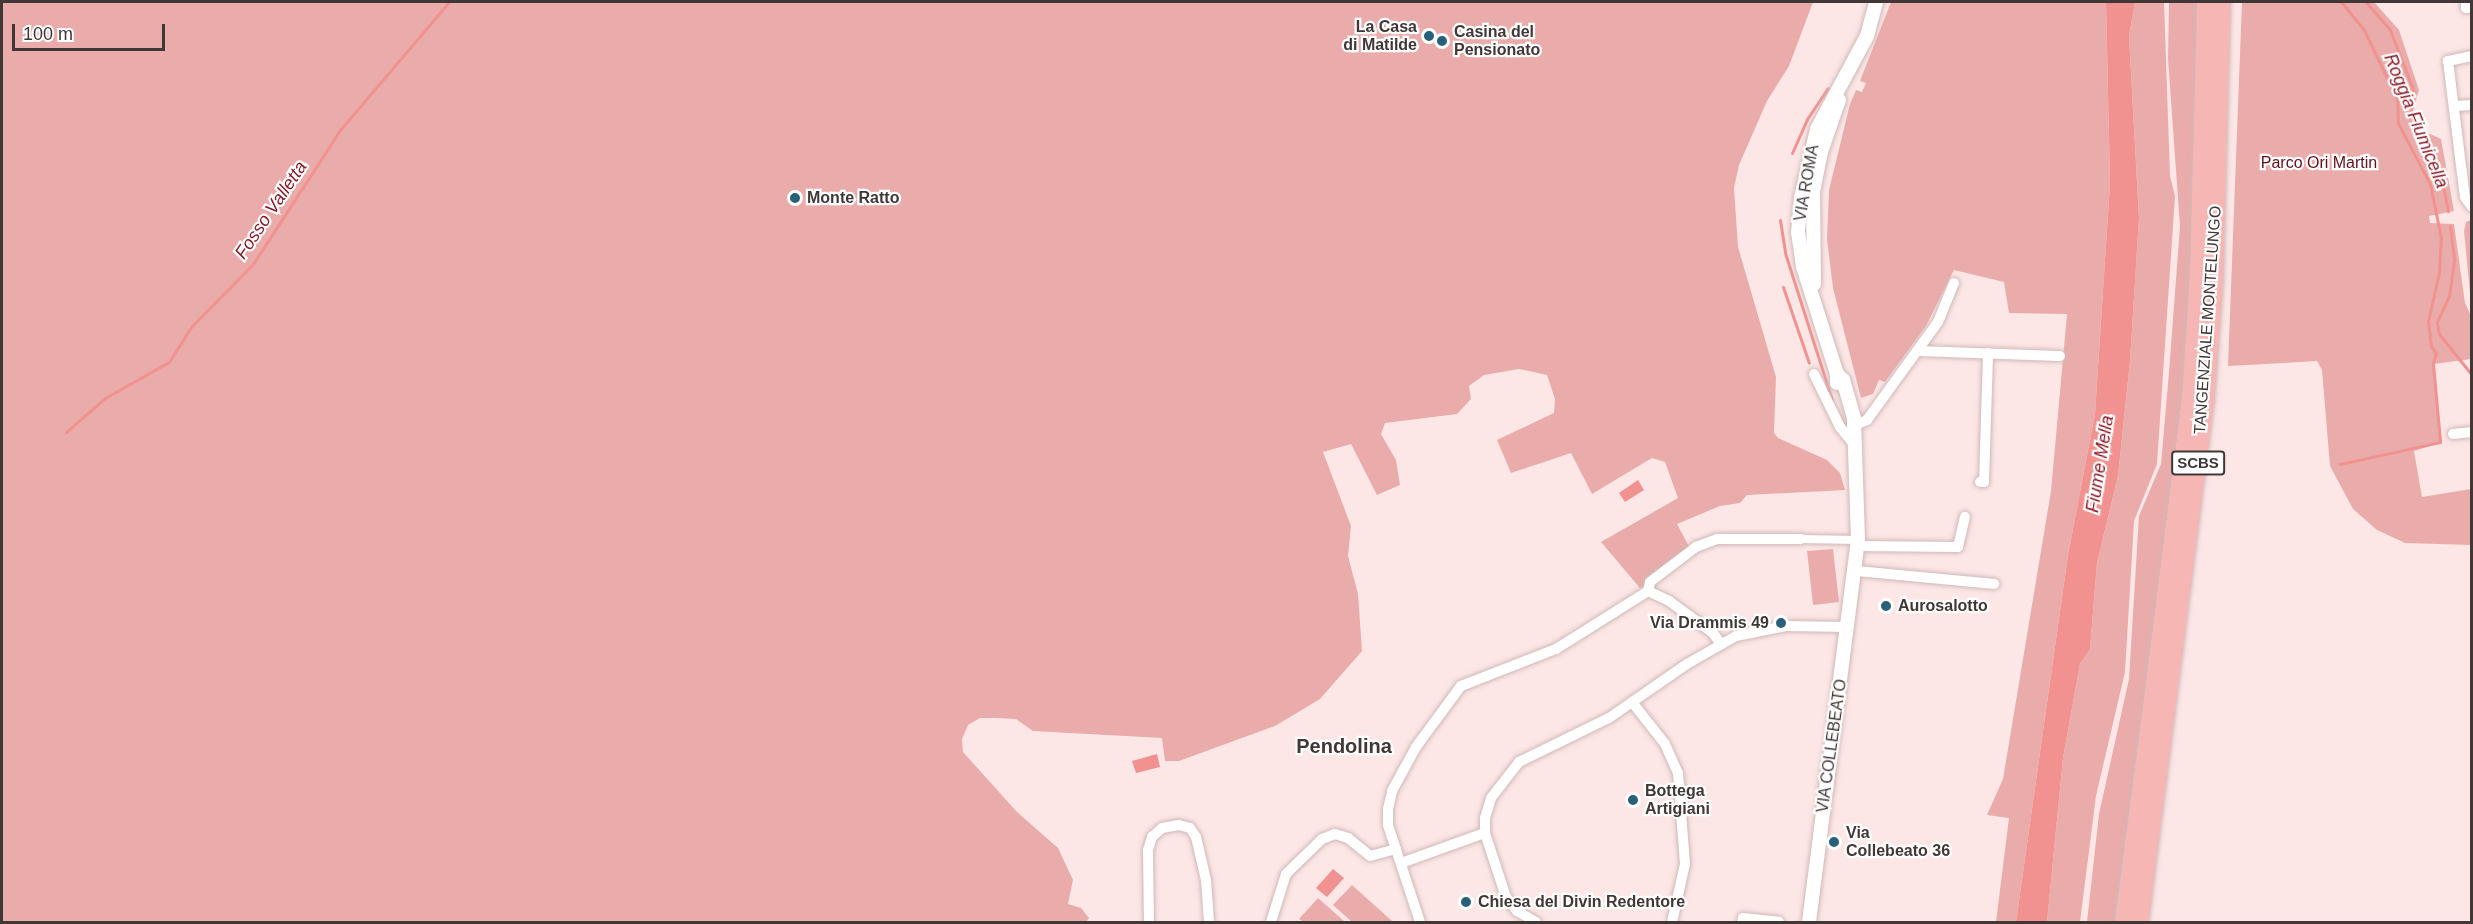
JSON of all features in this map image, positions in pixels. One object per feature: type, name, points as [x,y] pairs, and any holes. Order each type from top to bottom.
[{"type":"highway","name":"TANGENZIALE MONTELUNGO","points":[[2125,922],[2192,389],[2199,276],[2206,2]]},
{"type":"highway","name":"TANGENZIALE MONTELUNGO","points":[[2139,922],[2207,379],[2214,275],[2221,2]]},
{"type":"street","name":"VIA ROMA","points":[[1852,427],[1838,374],[1816,310],[1813,192],[1821,152],[1853,63],[1867,36],[1876,2]]},
{"type":"street","points":[[2466,2],[2466,8],[2472,7]]},
{"type":"street","points":[[2470,207],[2466,152],[2455,106],[2448,61],[2451,57],[2472,56]]},
{"type":"street","points":[[2455,106],[2472,105]]},
{"type":"street","points":[[1852,427],[1867,420],[1917,351],[1947,307],[1954,283]]},
{"type":"street","points":[[1917,351],[2060,356]]},
{"type":"street","points":[[1980,482],[1984,482],[1988,353]]},
{"type":"street","points":[[1814,374],[1840,427],[1853,443]]},
{"type":"street","name":"VIA COLLEBEATO","points":[[1809,922],[1857,571],[1858,543],[1852,427]]},
{"type":"street","points":[[2453,434],[2472,432]]},
{"type":"street","points":[[1420,922],[1388,825],[1392,791],[1416,747],[1454,693],[1470,680],[1556,649],[1648,591],[1650,582],[1696,547],[1717,539],[1801,539],[1958,547],[1965,517]]},
{"type":"street","points":[[1857,571],[1994,584]]},
{"type":"street","points":[[1648,591],[1669,601],[1713,633],[1721,644]]},
{"type":"street","points":[[1536,922],[1517,911],[1506,897],[1485,833],[1485,818],[1491,798],[1519,762],[1609,718],[1721,644],[1786,626],[1848,627]]},
{"type":"street","points":[[1632,702],[1665,744],[1678,773],[1685,864],[1672,922]]},
{"type":"street","points":[[1149,922],[1148,850],[1152,837],[1162,828],[1179,825],[1190,828],[1196,837],[1206,880],[1209,922]]},
{"type":"street","points":[[1401,863],[1485,833]]},
{"type":"street","points":[[1271,922],[1286,874],[1322,839],[1335,834],[1348,838],[1371,856],[1396,849]]},
{"type":"street","points":[[1742,922],[1743,918],[1779,922]]},
{"type":"green space","points":[[2,2],[1813,2],[1789,66],[1767,101],[1739,165],[1734,188],[1738,247],[1776,377],[1774,433],[1778,438],[1827,460],[1840,473],[1845,490],[1747,495],[1740,503],[1720,506],[1677,524],[1693,554],[1640,588],[1601,542],[1678,498],[1665,462],[1652,458],[1592,494],[1571,453],[1511,473],[1497,440],[1554,413],[1555,399],[1547,375],[1519,369],[1484,375],[1469,386],[1471,399],[1457,414],[1385,423],[1381,434],[1396,460],[1400,485],[1377,495],[1351,444],[1323,452],[1351,526],[1348,556],[1358,594],[1362,651],[1320,699],[1275,726],[1179,761],[1165,761],[1162,738],[1033,731],[1016,719],[980,718],[968,725],[962,739],[963,752],[1017,812],[1058,848],[1073,880],[1068,904],[1081,908],[1089,918],[1086,922],[2,922]]},
{"type":"green space","points":[[1891,2],[2106,2],[2110,183],[2095,414],[2068,555],[2016,922],[1996,922],[2009,818],[1987,815],[2003,779],[2051,491],[2067,314],[2009,313],[2004,282],[1954,270],[1926,326],[1885,382],[1879,380],[1873,394],[1861,398],[1833,288],[1827,239],[1829,190],[1850,104],[1856,90],[1862,92],[1866,83],[1860,81]]},
{"type":"green space","points":[[2135,2],[2164,2],[2170,176],[2175,196],[2157,464],[2134,521],[2125,672],[2096,796],[2080,922],[2047,922],[2063,758],[2080,664],[2090,649],[2097,563],[2118,476],[2130,361],[2139,217],[2129,36]]},
{"type":"green space","points":[[2169,2],[2198,2],[2192,247],[2182,409],[2115,922],[2087,922],[2099,814],[2129,679],[2139,516],[2161,464],[2180,226],[2168,59]]},
{"type":"green space","name":"Parco Ori Martin","points":[[2242,2],[2374,2],[2399,30],[2419,90],[2413,110],[2415,119],[2428,133],[2441,139],[2454,211],[2429,216],[2430,223],[2454,224],[2465,303],[2472,318],[2471,359],[2434,364],[2442,442],[2414,451],[2422,497],[2471,489],[2471,545],[2405,543],[2377,530],[2353,509],[2330,466],[2322,370],[2317,361],[2228,366]]},
{"type":"green space","points":[[2472,220],[2471,303],[2464,231],[2466,222]]},
{"type":"green space","points":[[1833,549],[1839,602],[1813,605],[1807,551]]},
{"type":"green space","points":[[1352,885],[1392,921],[1352,922],[1333,905]]},
{"type":"green space","points":[[1318,898],[1345,922],[1304,922],[1299,919]]},
{"type":"water","name":"Fiume Mella","points":[[2106,2],[2135,2],[2129,36],[2139,218],[2130,361],[2118,476],[2097,563],[2090,649],[2080,664],[2063,758],[2047,922],[2016,922],[2068,555],[2095,414],[2110,183]]},
{"type":"water","points":[[1638,480],[1644,490],[1625,502],[1619,493]]},
{"type":"water","points":[[1157,754],[1160,767],[1136,773],[1132,761]]},
{"type":"water","points":[[1333,869],[1344,878],[1327,897],[1316,888]]},
{"type":"waterway","name":"Fosso Valletta","points":[[66,432],[105,398],[169,362],[191,327],[253,264],[340,130],[449,2]]},
{"type":"waterway","name":"Roggia Fiumicella","points":[[2340,464],[2440,442],[2433,363],[2436,353],[2431,346],[2428,321],[2439,272],[2441,238],[2430,184],[2398,123],[2397,99],[2364,30],[2341,2]]},
{"type":"waterway","points":[[2366,2],[2390,30],[2414,92],[2410,116],[2441,175],[2448,211]]},
{"type":"waterway","points":[[1792,153],[1807,119],[1828,88]]},
{"type":"waterway","points":[[1780,220],[1786,256],[1832,400]]},
{"type":"waterway","points":[[2450,226],[2454,261],[2449,296],[2437,322],[2439,334],[2472,375]]},
{"type":"waterway","points":[[1783,287],[1809,363]]},
{"type":"place","name":"La Casa di Matilde","points":[[1429,36]]},
{"type":"place","name":"Casina del Pensionato","points":[[1442,41]]},
{"type":"place","name":"Monte Ratto","points":[[795,198]]},
{"type":"place","name":"Aurosalotto","points":[[1886,606]]},
{"type":"place","name":"Via Drammis 49","points":[[1781,623]]},
{"type":"place","name":"Bottega Artigiani","points":[[1633,800]]},
{"type":"place","name":"Via Collebeato 36","points":[[1834,842]]},
{"type":"place","name":"Chiesa del Divin Redentore","points":[[1466,902]]},
{"type":"district","name":"Pendolina","points":[[1344,746]]}]
